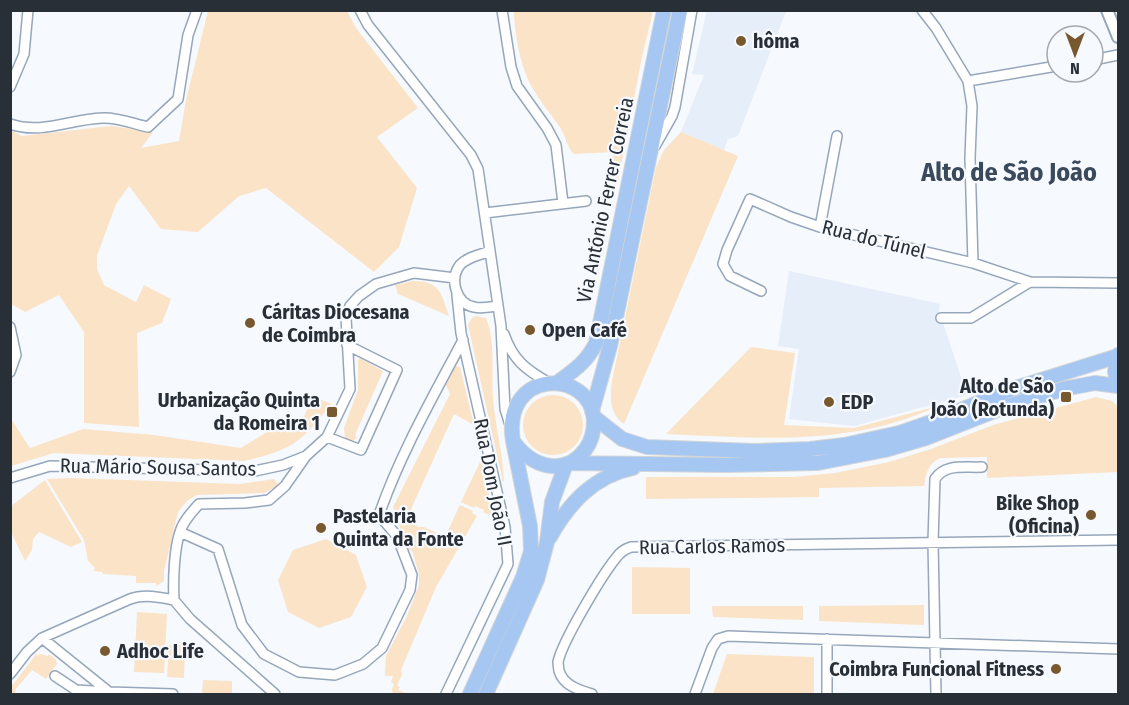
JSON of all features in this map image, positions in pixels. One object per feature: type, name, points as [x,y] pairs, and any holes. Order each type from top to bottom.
[{"type":"main road","name":"Via António Ferrer Correia","points":[[553,383],[582,364],[596,343],[664,10]]},
{"type":"main road","name":"Via António Ferrer Correia","points":[[593,414],[610,346],[680,10]]},
{"type":"main road","points":[[593,414],[622,439],[647,447],[670,450],[810,449],[844,445],[899,433],[1012,389],[1118,355],[1115,372],[1119,381]]},
{"type":"main road","points":[[470,694],[523,577],[531,551],[530,526],[512,434],[512,415],[516,403],[530,390],[553,383],[569,386],[587,401],[593,414],[594,431],[590,444],[581,455],[568,464],[552,502],[547,542],[537,580],[486,694]]},
{"type":"main road","points":[[512,434],[521,452],[536,462],[554,466],[568,464],[795,465],[830,461],[885,450],[926,438],[1002,408],[1063,389],[1095,383],[1119,386]]},
{"type":"main road","points":[[547,542],[572,502],[597,481],[623,470],[653,464]]},
{"type":"street","points":[[10,87],[24,54],[28,10]]},
{"type":"street","points":[[10,124],[21,128],[38,129],[103,118],[148,127],[178,99],[188,35],[198,10]]},
{"type":"street","points":[[360,10],[368,25],[471,155],[479,177],[501,326],[505,410],[512,434]]},
{"type":"street","points":[[502,10],[511,67],[518,86],[547,128],[555,146],[559,161],[563,203]]},
{"type":"street","name":"Via António Ferrer Correia","points":[[650,152],[658,142],[675,106],[692,10]]},
{"type":"street","points":[[922,10],[936,28],[968,81],[972,106],[970,158],[973,263]]},
{"type":"street","points":[[1107,10],[1119,37]]},
{"type":"street","points":[[968,81],[1045,68]]},
{"type":"street","points":[[820,227],[837,136]]},
{"type":"street","name":"Rua do Túnel","points":[[761,291],[730,276],[723,264],[726,250],[750,199],[820,227],[973,263],[1029,282],[1119,283]]},
{"type":"street","points":[[485,213],[586,201]]},
{"type":"street","points":[[275,694],[190,619],[174,600],[173,583],[180,532],[188,516],[199,504],[269,500],[285,486],[306,456],[327,437],[350,389],[345,329],[350,306],[359,296],[376,284],[414,273],[455,278],[459,266],[490,251]]},
{"type":"street","name":"Rua Dom João II","points":[[446,694],[508,564],[505,527],[463,340],[455,278]]},
{"type":"street","points":[[941,318],[971,318],[1029,282]]},
{"type":"street","points":[[457,295],[464,304],[474,307],[498,306]]},
{"type":"street","points":[[501,326],[509,348],[517,360],[528,371],[553,383]]},
{"type":"street","points":[[10,327],[16,355],[10,372]]},
{"type":"street","points":[[180,532],[218,549],[242,626],[264,654],[299,672],[335,675],[363,664],[382,648],[401,613],[410,590],[412,575],[397,536],[379,515],[386,494],[429,403],[463,340]]},
{"type":"street","points":[[327,437],[360,450],[397,370],[347,345]]},
{"type":"street","name":"Rua Mário Sousa Santos","points":[[10,478],[50,466],[255,471],[282,465],[306,456]]},
{"type":"street","points":[[936,694],[933,542],[935,479],[943,470],[949,468],[982,467]]},
{"type":"street","points":[[933,542],[1119,540]]},
{"type":"street","name":"Rua Carlos Ramos","points":[[592,694],[576,689],[564,680],[558,663],[582,613],[604,576],[624,549],[631,547],[933,542]]},
{"type":"street","points":[[10,674],[27,652],[42,638],[63,627],[137,596],[174,600]]},
{"type":"street","points":[[695,694],[712,648],[718,639],[728,636],[1119,649]]},
{"type":"street","points":[[42,638],[109,692]]},
{"type":"street","points":[[827,639],[827,694]]},
{"type":"street","points":[[55,676],[76,690],[173,694]]},
{"type":"shaded area","points":[[208,11],[347,11],[356,28],[418,108],[377,137],[417,188],[399,247],[374,272],[266,188],[239,196],[198,232],[161,229],[129,186],[116,204],[97,256],[97,269],[104,285],[136,302],[144,285],[171,299],[162,323],[137,333],[139,427],[84,423],[84,332],[59,295],[25,312],[11,304],[10,130],[22,136],[111,126],[153,132],[141,148],[179,141],[186,100]]},
{"type":"shaded area","points":[[514,11],[653,11],[618,181],[610,171],[614,152],[574,154],[561,129],[535,93],[521,61]]},
{"type":"shaded area","points":[[707,11],[786,11],[738,136],[728,139],[724,150],[681,132],[704,75],[692,74]]},
{"type":"shaded area","points":[[681,132],[738,156],[624,424],[613,410],[612,381],[656,167],[664,150]]},
{"type":"shaded area","points":[[789,271],[940,304],[939,311],[967,395],[854,426],[789,419],[799,349],[778,346]]},
{"type":"shaded area","points":[[413,281],[434,286],[444,301],[449,316],[398,294],[395,285]]},
{"type":"shaded area","points":[[476,316],[486,318],[491,337],[493,398],[503,482],[468,325]]},
{"type":"shaded area","points":[[751,347],[795,353],[784,425],[854,428],[938,406],[905,419],[838,434],[770,438],[666,434]]},
{"type":"shaded area","points":[[360,358],[383,371],[355,435],[357,438],[351,442],[345,438],[344,428],[358,390],[358,360]]},
{"type":"shaded area","points":[[455,366],[460,367],[474,425],[454,414],[411,509],[417,527],[424,527],[445,537],[460,505],[473,511],[472,513],[477,516],[436,587],[401,670],[398,690],[408,694],[393,694],[394,684],[391,682],[393,676],[385,676],[386,656],[407,616],[419,585],[419,574],[412,551],[407,549],[393,507],[450,394],[445,383]]},
{"type":"shaded area","points":[[553,395],[570,400],[578,408],[583,425],[578,442],[570,450],[553,455],[536,450],[528,442],[523,425],[528,408],[536,400]]},
{"type":"shaded area","points":[[313,396],[331,404],[303,436],[295,443],[274,453],[244,461],[54,453],[11,466],[11,419],[30,448],[83,429],[154,435],[241,448],[286,420],[300,425]]},
{"type":"shaded area","points":[[1096,397],[1112,401],[1118,407],[1118,472],[987,478],[987,457],[940,458],[928,469],[924,486],[819,488],[819,497],[646,499],[646,477],[794,477],[835,473],[889,462],[931,449],[993,425]]},
{"type":"shaded area","points":[[481,460],[495,518],[483,512],[484,510],[461,502]]},
{"type":"shaded area","points":[[47,479],[240,484],[274,479],[279,485],[264,493],[197,495],[187,501],[178,512],[164,571],[164,581],[156,586],[156,583],[136,583],[136,576],[103,574],[94,571],[95,568],[88,561],[84,540]]},
{"type":"shaded area","points":[[45,480],[82,542],[71,547],[39,532],[33,539],[32,550],[25,561],[11,532],[11,506]]},
{"type":"shaded area","points":[[326,539],[356,555],[367,587],[351,617],[319,628],[288,612],[278,580],[293,550]]},
{"type":"shaded area","points":[[632,567],[690,568],[690,614],[632,614]]},
{"type":"shaded area","points":[[924,605],[924,625],[819,621],[819,606]]},
{"type":"shaded area","points":[[712,606],[803,606],[803,620],[713,617]]},
{"type":"shaded area","points":[[137,612],[167,614],[165,653],[135,652]]},
{"type":"shaded area","points":[[169,645],[185,645],[184,678],[167,677]]},
{"type":"shaded area","points":[[37,653],[37,656],[40,654],[48,656],[49,654],[57,664],[46,679],[32,670],[14,694],[11,694],[11,687]]},
{"type":"shaded area","points":[[135,653],[165,654],[164,673],[134,672]]},
{"type":"shaded area","points":[[727,654],[814,657],[814,694],[713,694]]},
{"type":"shaded area","points":[[203,680],[232,681],[232,694],[202,694]]},
{"type":"place","name":"hôma","points":[[741,41]]},
{"type":"place","name":"Cáritas Diocesana de Coimbra","points":[[250,323]]},
{"type":"place","name":"Open Café","points":[[530,330]]},
{"type":"place","name":"Alto de São João (Rotunda)","points":[[1066,397]]},
{"type":"place","name":"EDP","points":[[829,402]]},
{"type":"place","name":"Urbanização Quinta da Romeira 1","points":[[332,412]]},
{"type":"place","name":"Bike Shop (Oficina)","points":[[1091,515]]},
{"type":"place","name":"Pastelaria Quinta da Fonte","points":[[321,528]]},
{"type":"place","name":"Adhoc Life","points":[[105,651]]},
{"type":"place","name":"Coimbra Funcional Fitness","points":[[1056,669]]},
{"type":"district","name":"Alto de São João","points":[[1009,172]]}]
